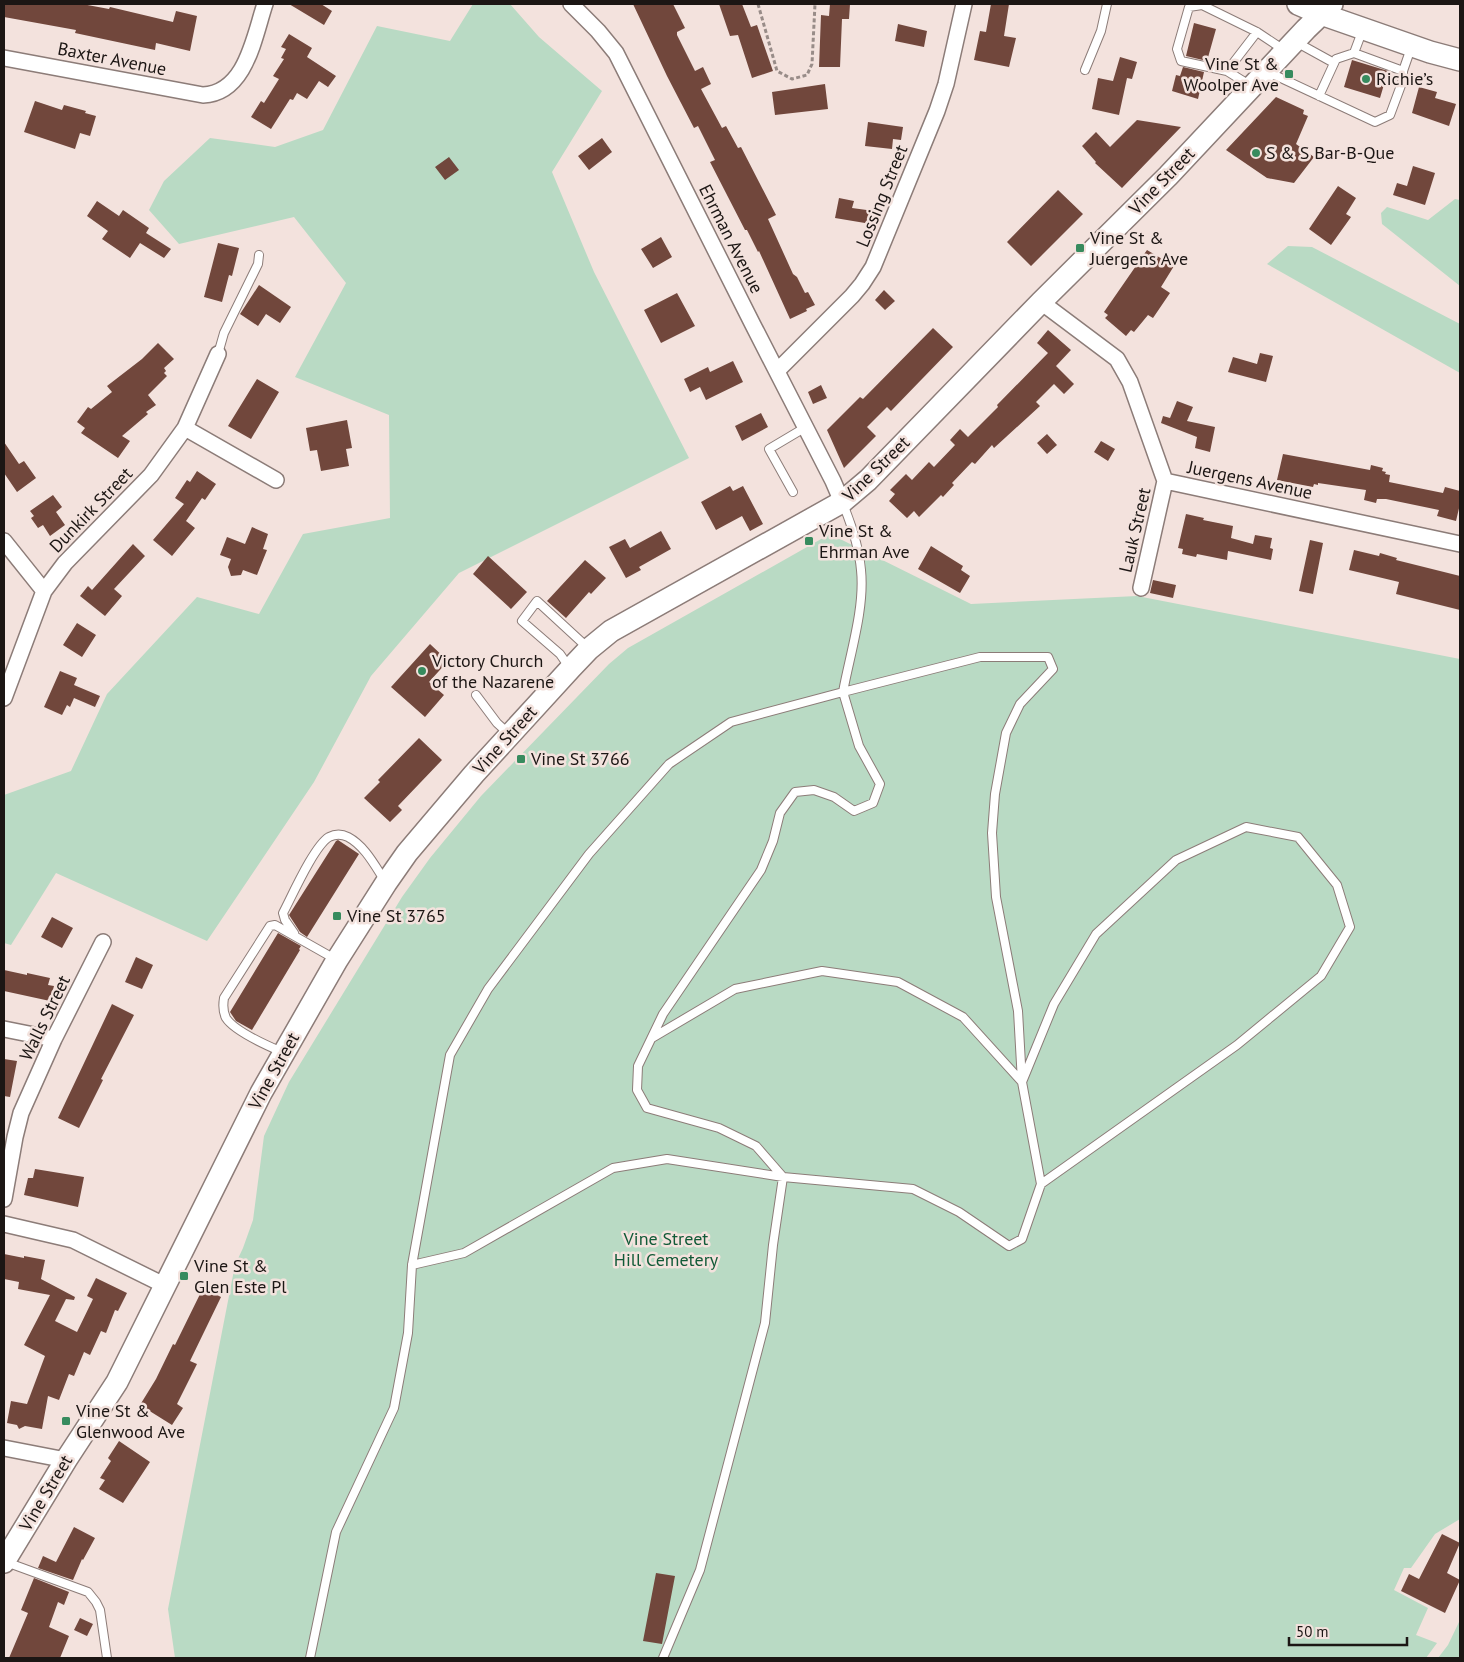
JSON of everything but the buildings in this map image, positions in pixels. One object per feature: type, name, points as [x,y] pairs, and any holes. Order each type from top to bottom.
[{"type":"main road","points":[[1298,4],[1327,9],[1363,28],[1411,46],[1460,60]]},
{"type":"main road","name":"Vine Street","points":[[4,1562],[66,1460],[117,1382],[261,1093],[337,960],[386,883],[407,854],[474,774],[570,668],[611,631],[842,502],[868,480],[1041,302],[1168,176],[1327,9]]},
{"type":"street","name":"Baxter Avenue","points":[[4,58],[203,96],[214,95],[224,90],[236,79],[244,66],[265,4]]},
{"type":"street","name":"Ehrman Avenue","points":[[571,4],[598,31],[616,53],[806,427],[842,502]]},
{"type":"street","name":"Lossing Street","points":[[777,371],[852,296],[873,267],[938,111],[964,4]]},
{"type":"street","name":"Juergens Avenue","points":[[1041,302],[1117,360],[1124,370],[1165,481],[1460,544]]},
{"type":"street","name":"Dunkirk Street","points":[[4,698],[44,591],[66,563],[151,475],[185,428],[218,354]]},
{"type":"street","points":[[185,428],[276,480]]},
{"type":"street","name":"Lauk Street","points":[[1141,588],[1165,481]]},
{"type":"street","points":[[4,541],[44,591]]},
{"type":"street","name":"Walls Street","points":[[4,1198],[21,1113],[54,1039],[103,942]]},
{"type":"street","points":[[4,1029],[54,1039]]},
{"type":"street","points":[[4,1224],[73,1240],[164,1285]]},
{"type":"street","points":[[4,1448],[66,1460]]},
{"type":"lane","points":[[1085,70],[1101,31],[1107,4]]},
{"type":"lane","points":[[1252,87],[1227,71],[1181,61],[1177,48],[1189,7],[1203,5],[1257,32],[1334,63]]},
{"type":"lane","points":[[1354,53],[1363,28]]},
{"type":"lane","points":[[1227,71],[1257,32]]},
{"type":"lane","points":[[1267,72],[1375,122],[1390,115],[1403,80],[1403,71],[1411,46]]},
{"type":"lane","points":[[1319,96],[1336,59],[1354,53],[1403,71]]},
{"type":"lane","points":[[218,354],[224,333],[258,264],[260,255]]},
{"type":"lane","points":[[793,492],[770,449],[806,427]]},
{"type":"lane","points":[[663,1658],[700,1570],[765,1323],[783,1177],[756,1146],[719,1128],[647,1108],[637,1090],[638,1066],[663,1014],[761,870],[780,813],[795,792],[814,790],[834,798],[854,811],[873,803],[880,784],[859,746],[843,692],[860,608],[862,571],[855,535],[842,502]]},
{"type":"lane","points":[[570,668],[560,654],[522,621],[536,601],[589,649]]},
{"type":"lane","points":[[310,1658],[336,1532],[394,1408],[408,1333],[412,1264],[450,1055],[488,989],[589,854],[669,764],[731,722],[980,657],[1048,657],[1053,669],[1020,704],[1006,733],[995,794],[992,833],[996,898],[1018,1011],[1022,1082],[1041,1184],[1022,1239],[1010,1246],[959,1212],[913,1189],[783,1177],[667,1159],[613,1168],[464,1253],[412,1264]]},
{"type":"lane","points":[[476,694],[496,723],[510,734]]},
{"type":"lane","points":[[1022,1082],[1054,1004],[1096,934],[1176,860],[1246,827],[1298,837],[1337,885],[1350,927],[1320,976],[1238,1045],[1041,1184]]},
{"type":"lane","points":[[298,938],[285,920],[283,913],[309,864],[328,838],[335,835],[343,835],[360,846],[386,883]]},
{"type":"lane","points":[[284,1053],[262,1044],[226,1018],[223,1004],[224,998],[270,926],[275,925],[337,960]]},
{"type":"lane","points":[[651,1038],[735,989],[822,971],[898,982],[963,1017],[1022,1082]]},
{"type":"lane","points":[[4,1562],[88,1592],[100,1610],[107,1658]]},
{"type":"path","points":[[758,4],[777,71],[792,79],[807,76],[812,64],[815,4]]},
{"type":"green space","points":[[473,4],[510,4],[539,37],[602,91],[552,172],[594,272],[689,458],[459,573],[371,676],[314,782],[207,941],[56,873],[11,945],[4,943],[4,795],[71,771],[107,694],[197,597],[259,614],[303,534],[390,518],[389,415],[295,377],[346,283],[294,217],[179,244],[149,210],[164,181],[210,138],[275,147],[323,130],[377,26],[450,41]]},
{"type":"green space","points":[[1455,199],[1460,200],[1460,286],[1382,224],[1381,213],[1387,207],[1428,220]]},
{"type":"green space","points":[[1288,246],[1312,247],[1460,324],[1460,373],[1267,264]]},
{"type":"green space","name":"Vine Street Hill Cemetery","points":[[830,534],[971,604],[1137,596],[1460,659],[1460,1519],[1435,1534],[1411,1568],[1404,1568],[1394,1590],[1428,1608],[1416,1635],[1437,1643],[1426,1658],[175,1658],[168,1609],[235,1265],[253,1220],[264,1136],[289,1082],[402,897],[430,858],[481,796],[609,664],[628,648]]},
{"type":"green space","points":[[1459,1622],[1460,1658],[1438,1658],[1448,1645]]},
{"type":"place","name":"Vine St & Woolper Ave","points":[[1289,74]]},
{"type":"place","name":"Richie’s","points":[[1366,79]]},
{"type":"place","name":"S & S Bar-B-Que","points":[[1256,153]]},
{"type":"place","name":"Vine St & Juergens Ave","points":[[1080,248]]},
{"type":"place","name":"Vine St & Ehrman Ave","points":[[809,541]]},
{"type":"place","name":"Victory Church of the Nazarene","points":[[422,671]]},
{"type":"place","name":"Vine St 3766","points":[[521,759]]},
{"type":"place","name":"Vine St 3765","points":[[337,916]]},
{"type":"place","name":"Vine St & Glen Este Pl","points":[[184,1276]]},
{"type":"place","name":"Vine St & Glenwood Ave","points":[[66,1421]]}]
